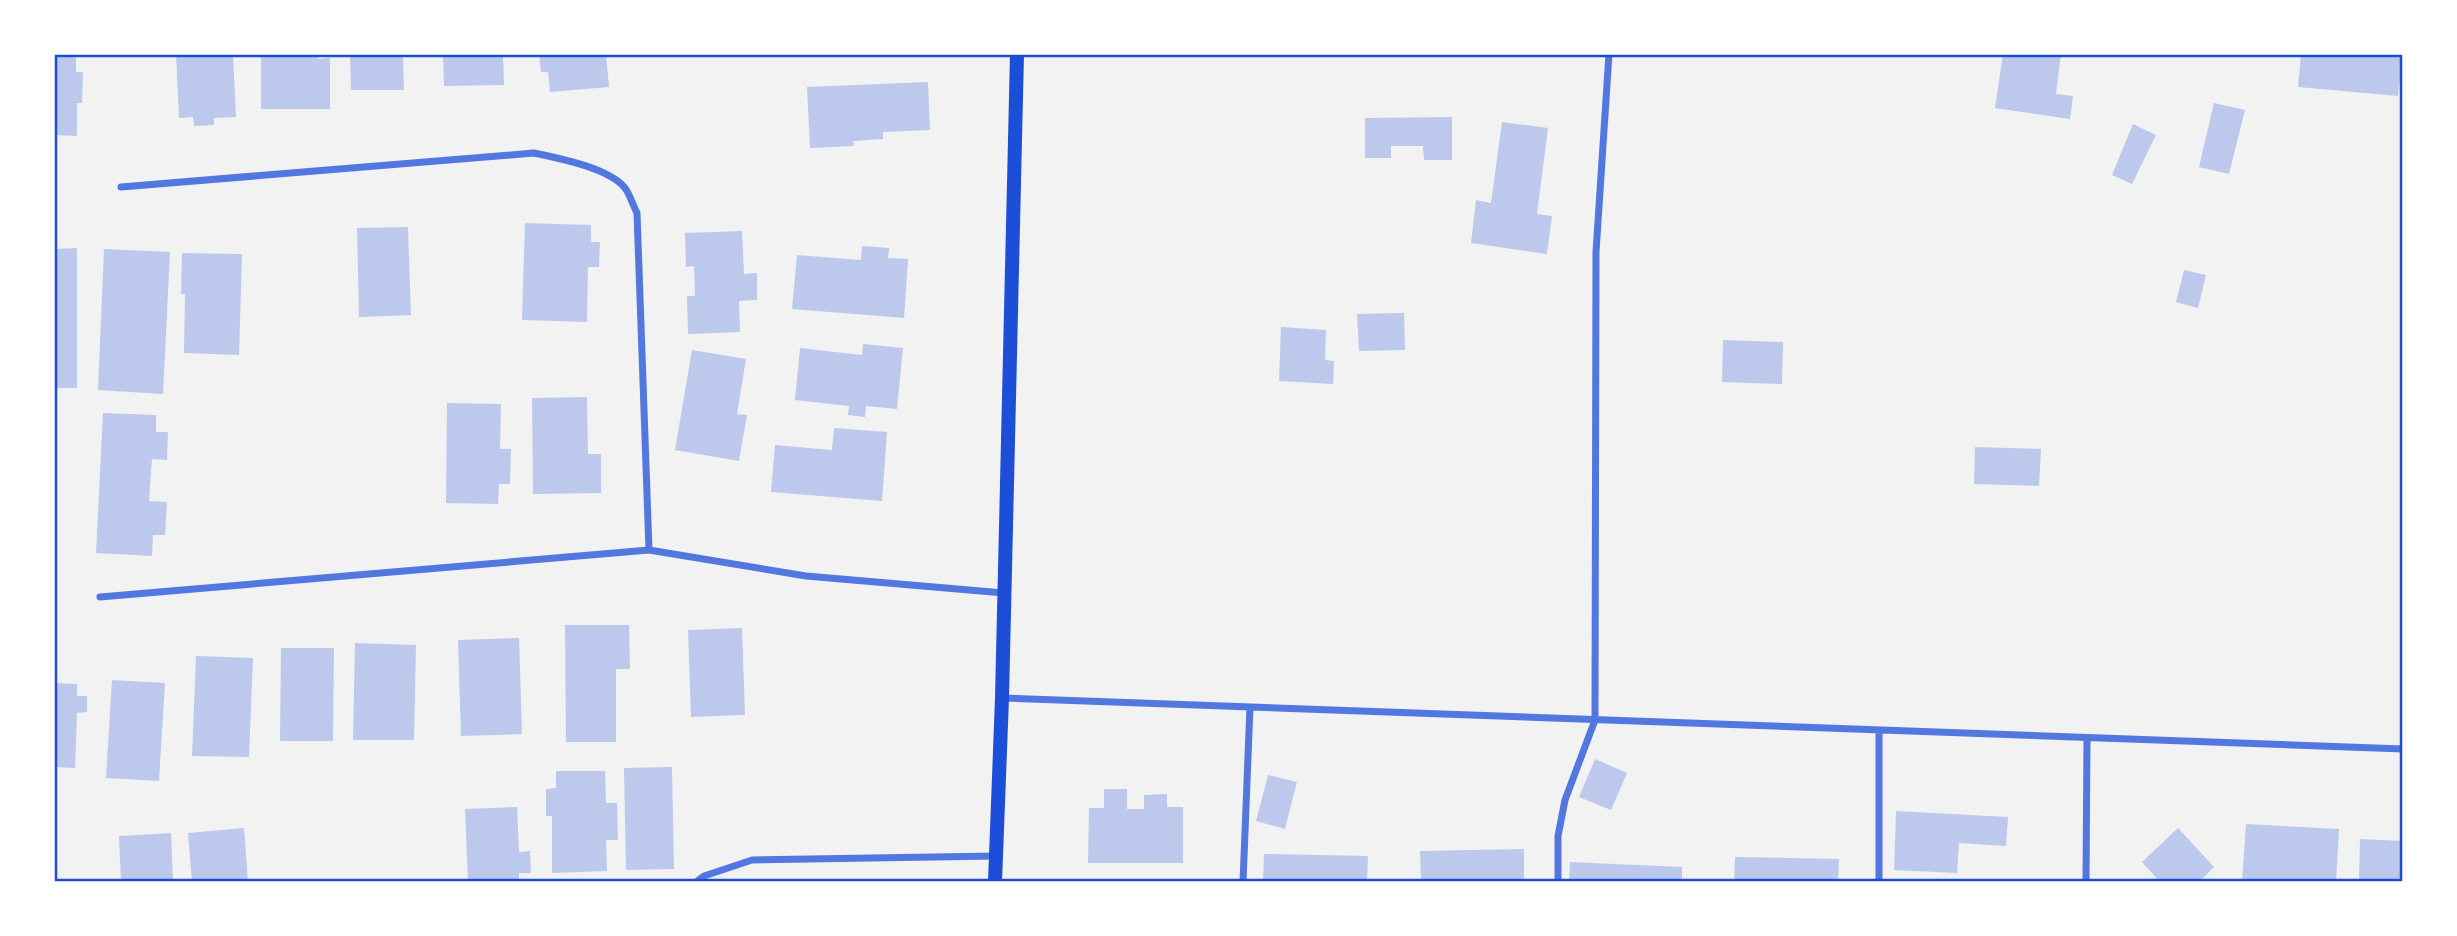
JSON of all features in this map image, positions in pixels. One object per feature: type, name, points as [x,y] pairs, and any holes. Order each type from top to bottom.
[{"type":"main road","points":[[995,882],[1002,698],[1017,54]]},
{"type":"street","points":[[1558,882],[1558,836],[1565,800],[1595,720],[1596,252],[1609,54]]},
{"type":"street","points":[[121,187],[534,153],[571,161],[599,171],[624,187],[637,213],[649,550]]},
{"type":"street","points":[[100,597],[649,550],[806,576],[1003,593]]},
{"type":"street","points":[[1002,698],[2403,750]]},
{"type":"street","points":[[1243,882],[1250,708]]},
{"type":"street","points":[[1879,730],[1879,882]]},
{"type":"street","points":[[2086,882],[2087,738]]},
{"type":"street","points":[[696,882],[704,876],[751,860],[996,856]]},
{"type":"building","points":[[54,54],[76,54],[76,72],[83,72],[82,103],[77,103],[77,136],[54,135]]},
{"type":"building","points":[[176,54],[233,54],[236,117],[214,118],[214,125],[194,126],[193,117],[179,118]]},
{"type":"building","points":[[261,54],[318,54],[318,59],[330,58],[330,109],[261,109]]},
{"type":"building","points":[[350,54],[403,54],[404,90],[351,90]]},
{"type":"building","points":[[443,54],[503,54],[504,85],[444,86]]},
{"type":"building","points":[[539,54],[606,54],[609,87],[550,92],[548,72],[541,72]]},
{"type":"building","points":[[2003,54],[2061,54],[2056,94],[2073,96],[2070,119],[1995,108]]},
{"type":"building","points":[[2301,54],[2403,54],[2398,96],[2298,87]]},
{"type":"building","points":[[928,82],[930,130],[883,132],[883,139],[853,141],[854,146],[810,148],[807,87]]},
{"type":"building","points":[[2214,103],[2245,110],[2229,174],[2199,167]]},
{"type":"building","points":[[1452,117],[1452,160],[1424,160],[1423,146],[1391,146],[1391,158],[1365,158],[1365,118]]},
{"type":"building","points":[[1502,122],[1548,128],[1537,214],[1552,216],[1547,254],[1471,243],[1476,200],[1491,203]]},
{"type":"building","points":[[2133,124],[2156,135],[2132,184],[2112,175]]},
{"type":"building","points":[[525,223],[591,225],[591,242],[600,242],[599,267],[588,267],[587,322],[522,320]]},
{"type":"building","points":[[408,227],[411,315],[359,317],[357,228]]},
{"type":"building","points":[[742,231],[744,274],[757,273],[757,300],[739,301],[740,332],[688,334],[687,296],[695,296],[694,266],[686,267],[685,233]]},
{"type":"building","points":[[862,246],[889,248],[888,258],[908,259],[904,318],[792,309],[797,255],[861,260]]},
{"type":"building","points":[[77,248],[77,388],[54,388],[54,249]]},
{"type":"building","points":[[104,249],[170,252],[163,394],[98,390]]},
{"type":"building","points":[[182,253],[242,254],[239,355],[184,353],[185,294],[181,294]]},
{"type":"building","points":[[2184,270],[2206,275],[2198,308],[2176,302]]},
{"type":"building","points":[[1404,313],[1405,350],[1359,351],[1357,314]]},
{"type":"building","points":[[1281,327],[1326,330],[1325,360],[1334,361],[1333,384],[1279,381]]},
{"type":"building","points":[[1723,340],[1783,342],[1782,384],[1722,382]]},
{"type":"building","points":[[863,344],[903,348],[897,409],[866,406],[865,417],[848,415],[849,406],[795,400],[800,348],[862,355]]},
{"type":"building","points":[[692,350],[746,359],[737,414],[747,415],[739,461],[675,450]]},
{"type":"building","points":[[587,397],[588,454],[601,454],[601,493],[533,494],[532,398]]},
{"type":"building","points":[[447,403],[501,404],[500,449],[511,449],[510,484],[499,484],[498,504],[446,503]]},
{"type":"building","points":[[103,413],[156,415],[156,432],[168,432],[167,460],[152,459],[149,501],[167,502],[165,535],[153,535],[152,556],[96,553]]},
{"type":"building","points":[[834,428],[887,432],[882,501],[771,492],[775,445],[832,450]]},
{"type":"building","points":[[1975,447],[2041,449],[2039,486],[1974,484]]},
{"type":"building","points":[[565,625],[629,625],[630,669],[616,669],[616,742],[566,742]]},
{"type":"building","points":[[742,628],[745,715],[691,717],[688,630]]},
{"type":"building","points":[[519,638],[522,734],[461,736],[458,640]]},
{"type":"building","points":[[355,643],[416,645],[414,740],[353,740]]},
{"type":"building","points":[[281,648],[334,648],[333,741],[280,741]]},
{"type":"building","points":[[196,656],[253,658],[249,757],[192,756]]},
{"type":"building","points":[[112,680],[165,683],[159,781],[106,778]]},
{"type":"building","points":[[54,683],[77,684],[77,696],[87,696],[87,712],[77,713],[75,768],[54,767]]},
{"type":"building","points":[[1595,759],[1627,773],[1611,810],[1579,797]]},
{"type":"building","points":[[672,767],[674,869],[626,870],[624,768]]},
{"type":"building","points":[[556,771],[605,771],[606,803],[617,803],[618,840],[606,840],[607,871],[552,873],[552,816],[546,816],[546,789],[556,788]]},
{"type":"building","points":[[1268,775],[1297,782],[1285,829],[1256,821]]},
{"type":"building","points":[[1104,789],[1127,789],[1127,809],[1144,809],[1144,795],[1167,794],[1167,807],[1183,807],[1183,863],[1088,863],[1089,808],[1104,808]]},
{"type":"building","points":[[517,807],[519,852],[530,851],[531,873],[519,873],[519,882],[468,882],[465,809]]},
{"type":"building","points":[[1896,811],[2008,817],[2006,846],[1959,843],[1957,873],[1894,870]]},
{"type":"building","points":[[2246,824],[2339,829],[2336,882],[2242,882]]},
{"type":"building","points":[[244,828],[248,882],[192,882],[188,833]]},
{"type":"building","points":[[2178,828],[2214,867],[2199,882],[2160,882],[2142,862]]},
{"type":"building","points":[[171,833],[173,882],[121,882],[119,836]]},
{"type":"building","points":[[2360,839],[2403,841],[2403,882],[2359,882]]},
{"type":"building","points":[[1524,849],[1524,882],[1510,882],[1510,879],[1421,882],[1420,851]]},
{"type":"building","points":[[1264,854],[1368,856],[1367,882],[1263,882]]},
{"type":"building","points":[[1735,857],[1839,859],[1838,882],[1734,882]]},
{"type":"building","points":[[1570,862],[1682,867],[1682,882],[1569,882]]}]
